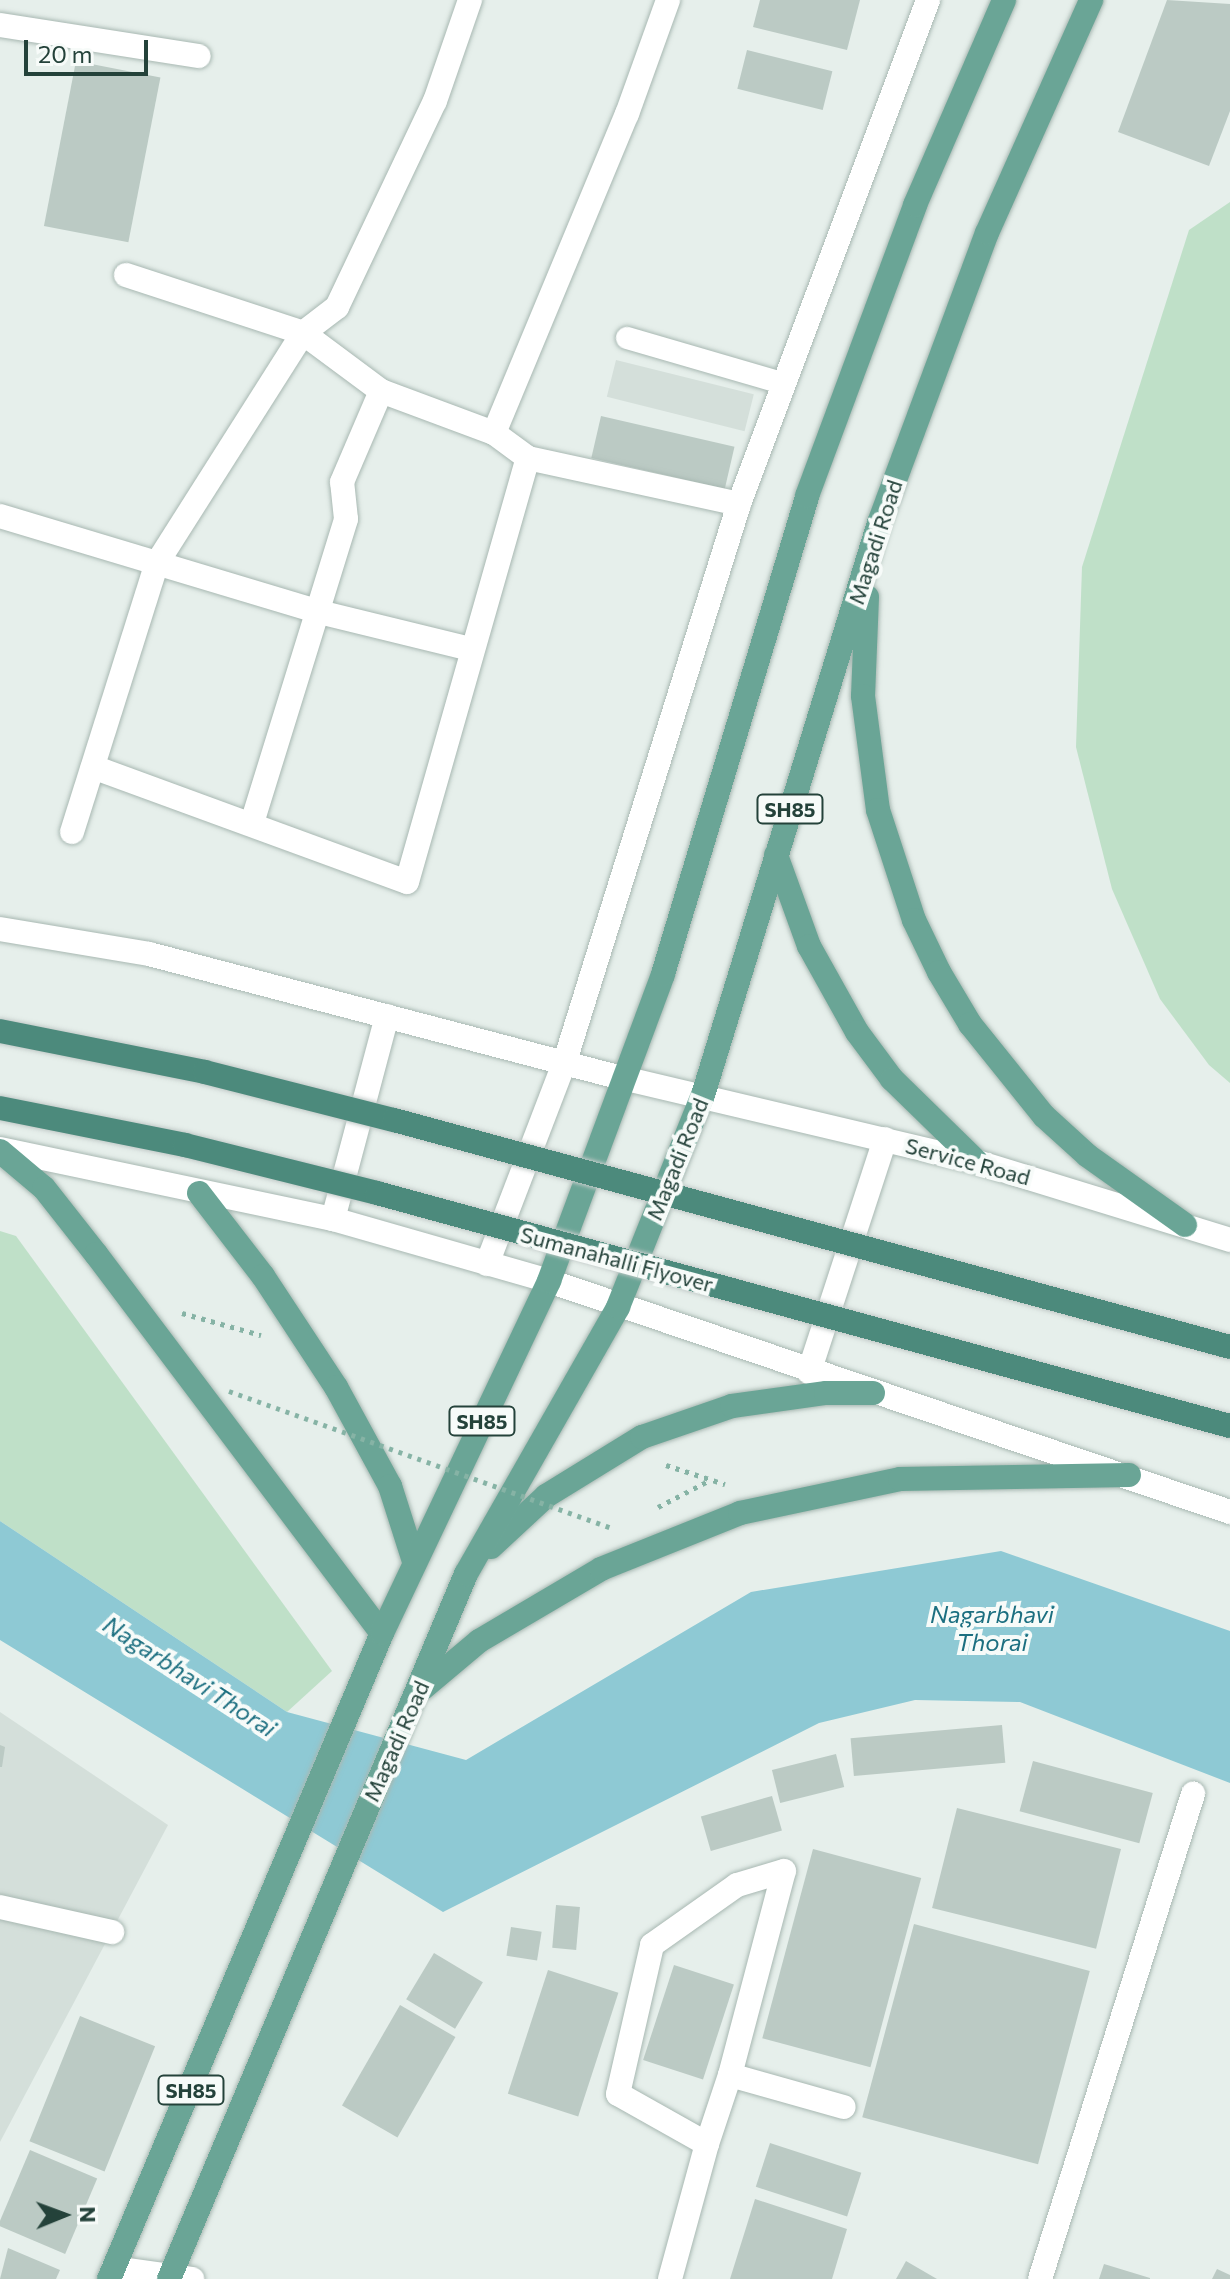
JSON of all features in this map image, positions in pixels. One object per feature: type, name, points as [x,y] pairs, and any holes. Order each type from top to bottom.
[{"type":"highway","points":[[0,1031],[176,1066],[394,1120],[1230,1347]]},
{"type":"highway","name":"Sumanahalli Flyover","points":[[0,1108],[185,1145],[377,1193],[1230,1426]]},
{"type":"main road","name":"SH85","points":[[111,2273],[382,1633],[549,1281],[627,1079],[807,496],[915,205],[1004,0]]},
{"type":"main road","name":"Magadi Road","points":[[177,2278],[311,1931],[408,1720],[466,1574],[618,1307],[703,1095],[879,523],[987,233],[1091,0]]},
{"type":"main road","points":[[879,523],[864,638],[864,710],[878,810],[914,920],[970,1024],[1044,1116],[1111,1175],[1185,1225]]},
{"type":"main road","points":[[776,855],[809,946],[857,1032],[892,1079],[977,1162]]},
{"type":"main road","points":[[0,1150],[44,1188],[382,1633]]},
{"type":"main road","points":[[199,1193],[312,1349],[390,1486],[414,1561]]},
{"type":"main road","points":[[466,1574],[546,1496],[619,1449],[732,1406],[810,1394],[873,1393]]},
{"type":"main road","points":[[420,1690],[479,1641],[601,1569],[740,1513],[900,1479],[1129,1475]]},
{"type":"street","points":[[72,832],[157,563],[303,333],[337,307],[435,101],[470,0]]},
{"type":"street","points":[[494,433],[627,114],[668,0]]},
{"type":"street","points":[[487,1264],[565,1061],[739,504],[928,0]]},
{"type":"street","points":[[0,25],[199,56]]},
{"type":"street","points":[[126,275],[303,333],[381,391],[494,433],[528,458],[739,504]]},
{"type":"street","points":[[252,823],[346,519],[342,482],[381,391]]},
{"type":"street","points":[[93,767],[407,882],[528,458]]},
{"type":"street","points":[[0,516],[319,612],[471,649]]},
{"type":"street","name":"Service Road","points":[[0,929],[149,954],[627,1079],[977,1162],[1230,1240]]},
{"type":"street","points":[[333,1219],[387,1016]]},
{"type":"street","points":[[809,1372],[885,1139]]},
{"type":"street","points":[[0,1150],[333,1219],[549,1281],[809,1372],[1129,1475],[1230,1512]]},
{"type":"street","points":[[1040,2279],[1193,1794]]},
{"type":"street","points":[[670,2279],[707,2144],[730,2075],[784,1871],[737,1885],[652,1945],[618,2094],[707,2144]]},
{"type":"street","points":[[0,1907],[112,1932]]},
{"type":"street","points":[[730,2075],[844,2107]]},
{"type":"street","points":[[111,2273],[177,2278]]},
{"type":"lane","points":[[627,338],[782,383]]},
{"type":"path","points":[[131,1299],[312,1349]]},
{"type":"path","points":[[229,1391],[615,1529],[628,1522]]},
{"type":"path","points":[[619,1449],[736,1487]]},
{"type":"path","points":[[656,1508],[710,1479]]},
{"type":"shaded area","points":[[616,360],[754,394],[745,431],[607,397]]},
{"type":"shaded area","points":[[0,1712],[168,1825],[0,2142]]},
{"type":"green space","points":[[1230,202],[1230,1083],[1209,1065],[1160,999],[1112,889],[1076,747],[1082,567],[1189,230]]},
{"type":"green space","points":[[0,1231],[16,1236],[332,1671],[287,1712],[0,1521]]},
{"type":"water","name":"Nagarbhavi Thorai","points":[[0,1521],[287,1712],[466,1760],[751,1592],[1001,1551],[1230,1631],[1230,1783],[1020,1702],[915,1700],[819,1723],[443,1912],[0,1640]]},
{"type":"building","points":[[760,0],[860,0],[847,50],[753,27]]},
{"type":"building","points":[[1167,0],[1230,4],[1230,111],[1209,166],[1118,132]]},
{"type":"building","points":[[747,50],[832,71],[823,110],[737,89]]},
{"type":"building","points":[[76,61],[160,77],[128,242],[44,226]]},
{"type":"building","points":[[601,416],[734,447],[725,489],[591,458]]},
{"type":"building","points":[[1002,1725],[1005,1763],[854,1776],[851,1738]]},
{"type":"building","points":[[0,1745],[5,1747],[2,1767],[0,1767]]},
{"type":"building","points":[[836,1754],[844,1787],[780,1803],[772,1770]]},
{"type":"building","points":[[1033,1761],[1153,1793],[1139,1843],[1020,1811]]},
{"type":"building","points":[[772,1796],[782,1831],[711,1851],[701,1816]]},
{"type":"building","points":[[957,1808],[1121,1849],[1096,1949],[932,1908]]},
{"type":"building","points":[[813,1849],[921,1878],[870,2067],[762,2038]]},
{"type":"building","points":[[556,1905],[580,1907],[576,1950],[552,1948]]},
{"type":"building","points":[[914,1924],[1090,1971],[1038,2164],[862,2117]]},
{"type":"building","points":[[511,1927],[542,1932],[537,1960],[506,1956]]},
{"type":"building","points":[[434,1953],[483,1982],[455,2029],[406,1999]]},
{"type":"building","points":[[674,1965],[734,1984],[703,2080],[643,2060]]},
{"type":"building","points":[[548,1970],[618,1993],[578,2117],[508,2094]]},
{"type":"building","points":[[400,2005],[455,2037],[397,2137],[342,2105]]},
{"type":"building","points":[[80,2016],[155,2046],[105,2172],[29,2141]]},
{"type":"building","points":[[770,2143],[861,2173],[847,2216],[756,2187]]},
{"type":"building","points":[[30,2150],[97,2179],[65,2254],[0,2226]]},
{"type":"building","points":[[755,2199],[847,2229],[832,2279],[730,2279]]},
{"type":"building","points":[[8,2248],[60,2270],[56,2279],[0,2279]]},
{"type":"building","points":[[906,2261],[937,2279],[896,2279]]},
{"type":"building","points":[[1104,2264],[1150,2278],[1150,2279],[1099,2279]]},
{"type":"building","points":[[1217,2269],[1230,2275],[1230,2279],[1212,2279]]}]
